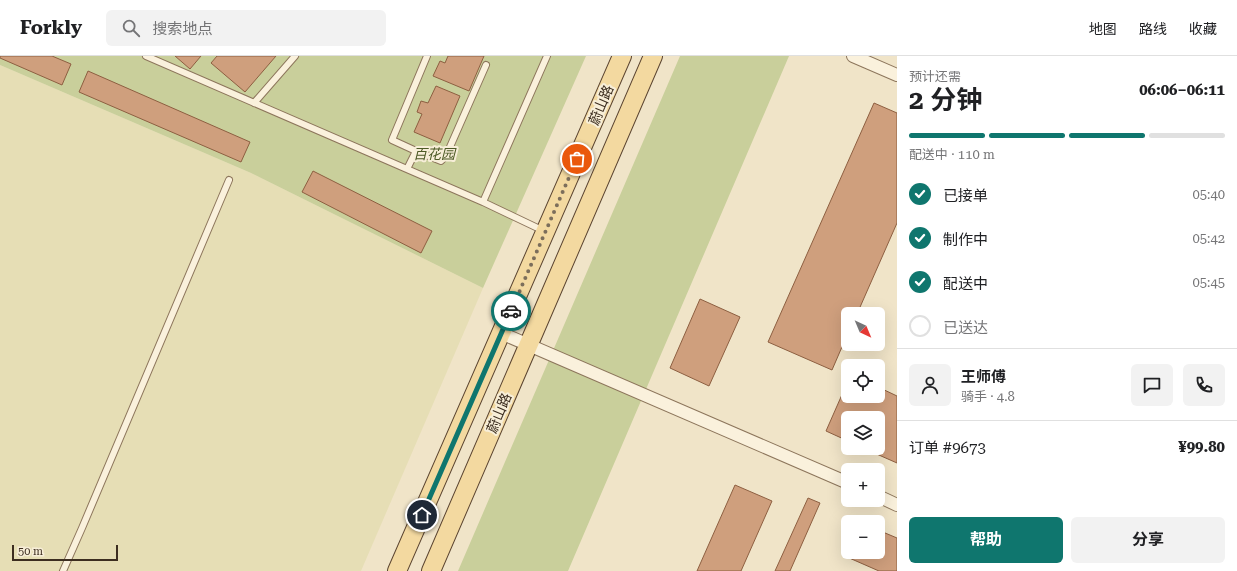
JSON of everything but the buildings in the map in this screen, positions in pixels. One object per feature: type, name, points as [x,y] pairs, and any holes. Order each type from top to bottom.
[{"type":"main road","name":"蔚山路","points":[[397,571],[622,56]]},
{"type":"main road","name":"蔚山路","points":[[431,571],[653,56]]},
{"type":"street","points":[[853,56],[897,75]]},
{"type":"street","points":[[501,333],[841,480]]},
{"type":"street","points":[[885,499],[897,505]]},
{"type":"lane","points":[[146,56],[483,202],[545,232]]},
{"type":"lane","points":[[254,103],[295,56]]},
{"type":"lane","points":[[427,56],[392,140],[441,161],[446,156],[486,65]]},
{"type":"lane","points":[[483,202],[547,56]]},
{"type":"lane","points":[[407,169],[416,151]]},
{"type":"lane","points":[[62,571],[85,521],[229,180]]},
{"type":"shaded area","points":[[0,65],[251,173],[483,288],[361,571],[0,571]]},
{"type":"green space","name":"百花园","points":[[0,56],[586,56],[483,288],[251,173],[0,65]]},
{"type":"green space","points":[[680,56],[789,56],[568,571],[458,571]]},
{"type":"way so far","points":[[511,311],[577,159]]},
{"type":"route","points":[[422,515],[511,311]]}]
